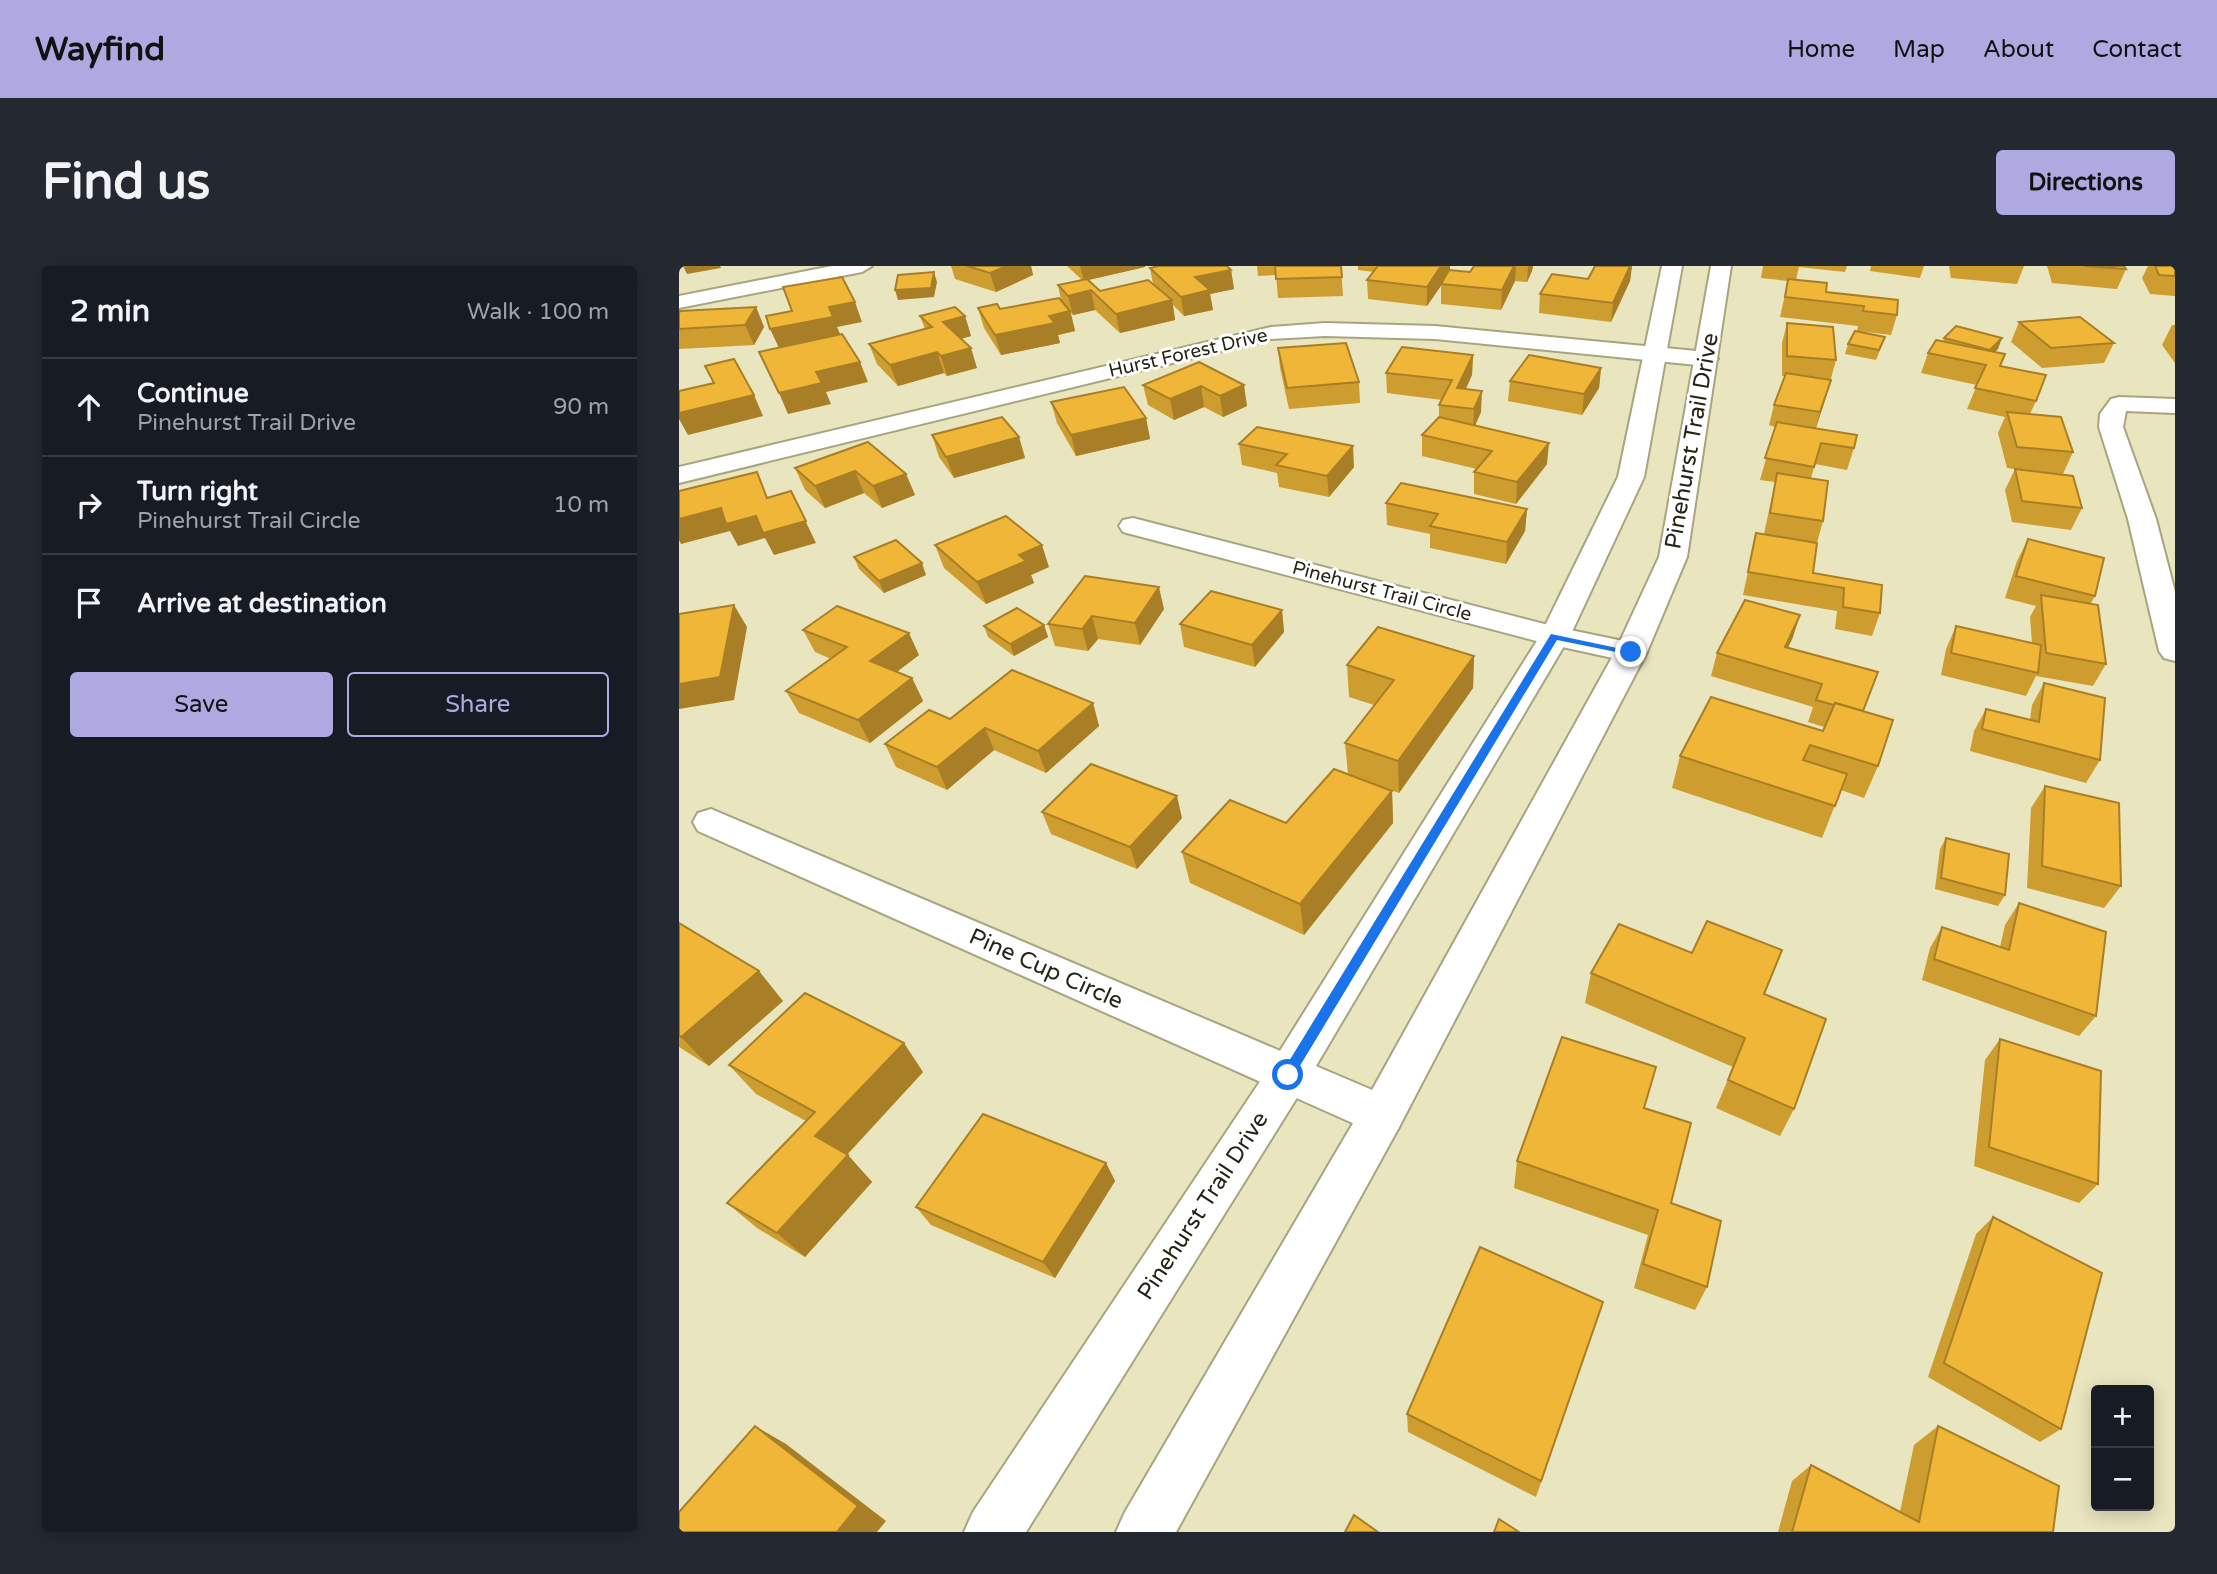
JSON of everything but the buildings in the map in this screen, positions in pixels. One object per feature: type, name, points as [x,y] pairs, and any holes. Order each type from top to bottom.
[{"type":"street","points":[[679,302],[862,266]]},
{"type":"street","name":"Pinehurst Trail Drive","points":[[993,1532],[1288,1075],[1555,636],[1631,477],[1672,266]]},
{"type":"street","name":"Pinehurst Trail Drive","points":[[1145,1532],[1382,1115],[1631,652],[1673,557],[1721,266]]},
{"type":"street","name":"Hurst Forest Drive","points":[[679,475],[1271,333],[1325,328],[1415,332],[1707,359]]},
{"type":"street","points":[[2175,406],[2119,404],[2112,414],[2111,427],[2142,519],[2175,650]]},
{"type":"street","name":"Pinehurst Trail Circle","points":[[1133,526],[1555,636],[1631,652]]},
{"type":"street","name":"Pine Cup Circle","points":[[711,822],[1382,1115]]},
{"type":"route","points":[[1288,1075],[1555,636],[1631,652]]}]
